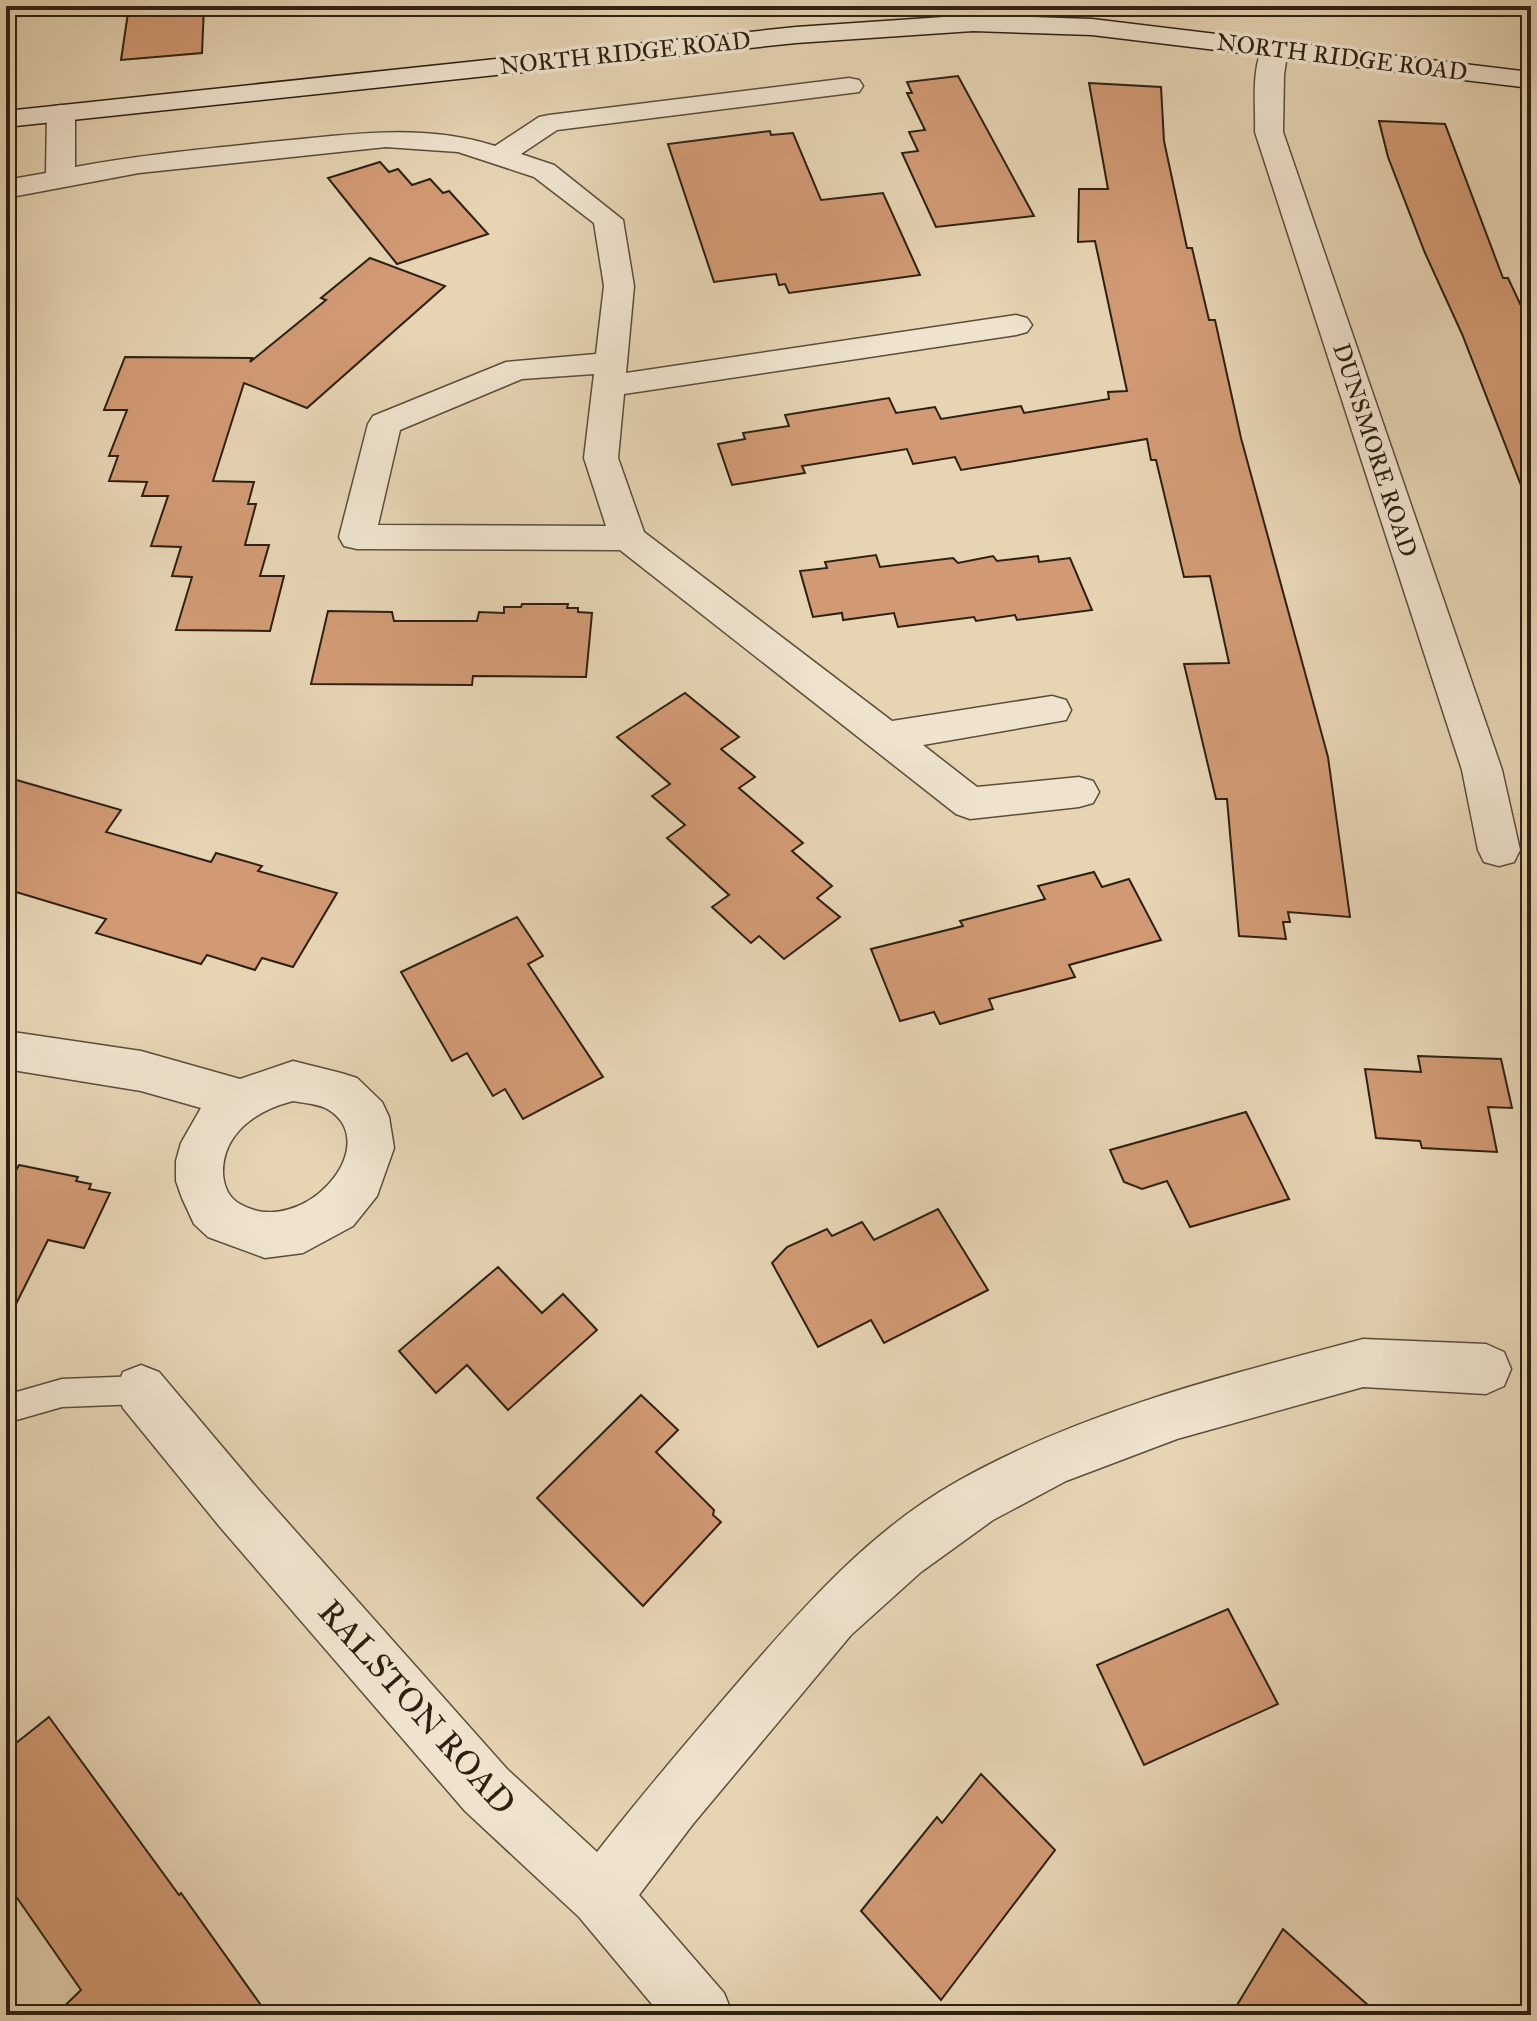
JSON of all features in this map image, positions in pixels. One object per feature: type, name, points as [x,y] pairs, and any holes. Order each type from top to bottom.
[{"type":"street","name":"NORTH RIDGE ROAD","points":[[6,119],[796,35],[946,24],[1092,27],[1531,80]]},
{"type":"street","name":"DUNSMORE ROAD","points":[[1275,48],[1270,75],[1269,132],[1482,770],[1499,850]]},
{"type":"street","points":[[499,156],[549,123],[849,86]]},
{"type":"street","points":[[60,179],[61,113]]},
{"type":"street","points":[[6,189],[139,164],[386,139],[461,144],[544,171],[608,220],[619,286],[601,458],[628,538],[970,803],[1079,792]]},
{"type":"street","points":[[628,538],[357,537],[385,424],[517,369],[610,375],[1016,325]]},
{"type":"street","points":[[885,737],[1052,710]]},
{"type":"street","points":[[6,1050],[141,1071],[240,1099]]},
{"type":"street","points":[[600,1896],[672,1803],[832,1616],[902,1553],[974,1501],[1052,1460],[1177,1414],[1363,1363],[1486,1369]]},
{"type":"street","name":"RALSTON ROAD","points":[[141,1390],[239,1508],[486,1790],[600,1896],[702,2015]]},
{"type":"lane","points":[[6,1409],[62,1393],[141,1390]]},
{"type":"building","points":[[129,6],[204,6],[202,53],[121,60]]},
{"type":"building","points":[[958,76],[1034,216],[936,227],[902,153],[918,151],[909,132],[925,130],[907,93],[912,93],[907,82]]},
{"type":"building","points":[[1089,83],[1161,87],[1164,141],[1187,248],[1192,248],[1209,320],[1215,320],[1241,438],[1328,757],[1350,917],[1288,912],[1290,922],[1283,922],[1286,939],[1239,936],[1227,799],[1216,799],[1184,664],[1229,663],[1210,576],[1184,577],[1156,460],[1151,460],[1147,439],[961,470],[955,457],[913,464],[907,449],[802,466],[805,473],[732,485],[718,444],[745,439],[743,433],[789,426],[785,415],[889,398],[896,413],[935,407],[941,419],[1021,406],[1024,413],[1109,399],[1108,392],[1127,391],[1095,241],[1078,242],[1079,189],[1108,189]]},
{"type":"building","points":[[1379,121],[1445,124],[1503,278],[1508,278],[1531,327],[1531,502],[1528,503],[1462,334],[1425,253],[1388,157]]},
{"type":"building","points":[[770,131],[771,135],[793,133],[821,200],[883,193],[920,275],[789,293],[785,284],[779,285],[776,274],[714,282],[668,144]]},
{"type":"building","points":[[380,162],[389,172],[398,169],[412,185],[430,179],[443,193],[449,191],[488,234],[397,264],[328,178]]},
{"type":"building","points":[[370,258],[445,286],[307,408],[244,383],[213,481],[254,482],[248,504],[256,504],[245,545],[269,545],[260,576],[284,576],[270,631],[176,630],[192,577],[172,576],[181,547],[151,546],[168,496],[142,496],[147,482],[109,481],[118,456],[109,456],[127,410],[104,410],[125,357],[252,358],[250,362],[326,300],[321,298]]},
{"type":"building","points":[[876,555],[880,567],[953,558],[958,563],[993,556],[997,561],[1038,556],[1039,562],[1070,558],[1092,610],[1017,620],[1015,615],[976,621],[974,617],[898,627],[894,613],[843,620],[842,613],[813,617],[800,571],[827,568],[825,562]]},
{"type":"building","points":[[522,604],[568,604],[567,608],[592,613],[586,677],[473,676],[472,685],[311,684],[328,611],[392,612],[394,621],[477,621],[479,612],[504,613],[504,607],[521,607]]},
{"type":"building","points":[[685,693],[739,737],[721,749],[755,777],[739,788],[803,843],[792,851],[832,886],[817,898],[840,917],[784,959],[759,936],[751,943],[712,907],[729,895],[667,838],[685,825],[652,796],[670,784],[617,737]]},
{"type":"building","points":[[6,777],[121,810],[106,832],[211,862],[216,853],[262,866],[258,871],[337,893],[293,967],[262,958],[255,970],[207,955],[201,964],[96,933],[106,919],[6,889]]},
{"type":"building","points":[[1094,872],[1102,887],[1129,879],[1161,940],[1069,965],[1075,977],[989,999],[993,1009],[940,1024],[934,1012],[900,1021],[871,949],[963,926],[960,921],[1045,899],[1038,886]]},
{"type":"building","points":[[517,917],[543,956],[528,964],[603,1077],[523,1119],[505,1089],[493,1096],[467,1053],[452,1061],[401,972]]},
{"type":"building","points":[[1418,1056],[1501,1059],[1512,1108],[1488,1107],[1497,1152],[1422,1148],[1420,1141],[1376,1138],[1365,1069],[1421,1072]]},
{"type":"building","points":[[1246,1112],[1289,1199],[1190,1227],[1167,1181],[1142,1189],[1124,1182],[1110,1150]]},
{"type":"building","points":[[19,1165],[78,1177],[76,1181],[91,1184],[89,1189],[110,1193],[84,1248],[48,1240],[6,1324],[6,1188]]},
{"type":"building","points":[[938,1209],[988,1290],[884,1343],[871,1320],[818,1347],[772,1263],[787,1247],[827,1229],[832,1236],[862,1222],[874,1240]]},
{"type":"building","points":[[498,1267],[542,1313],[563,1294],[597,1330],[508,1410],[467,1365],[436,1393],[399,1351]]},
{"type":"building","points":[[641,1395],[678,1430],[656,1452],[714,1510],[713,1515],[721,1522],[643,1606],[537,1498]]},
{"type":"building","points":[[1228,1609],[1278,1704],[1144,1765],[1097,1665]]},
{"type":"building","points":[[49,1717],[268,2015],[55,2015],[81,1990],[6,1882],[6,1751]]},
{"type":"building","points":[[981,1774],[1055,1850],[941,2000],[861,1911],[937,1817],[942,1823]]},
{"type":"building","points":[[1283,1929],[1379,2015],[1231,2015]]}]
